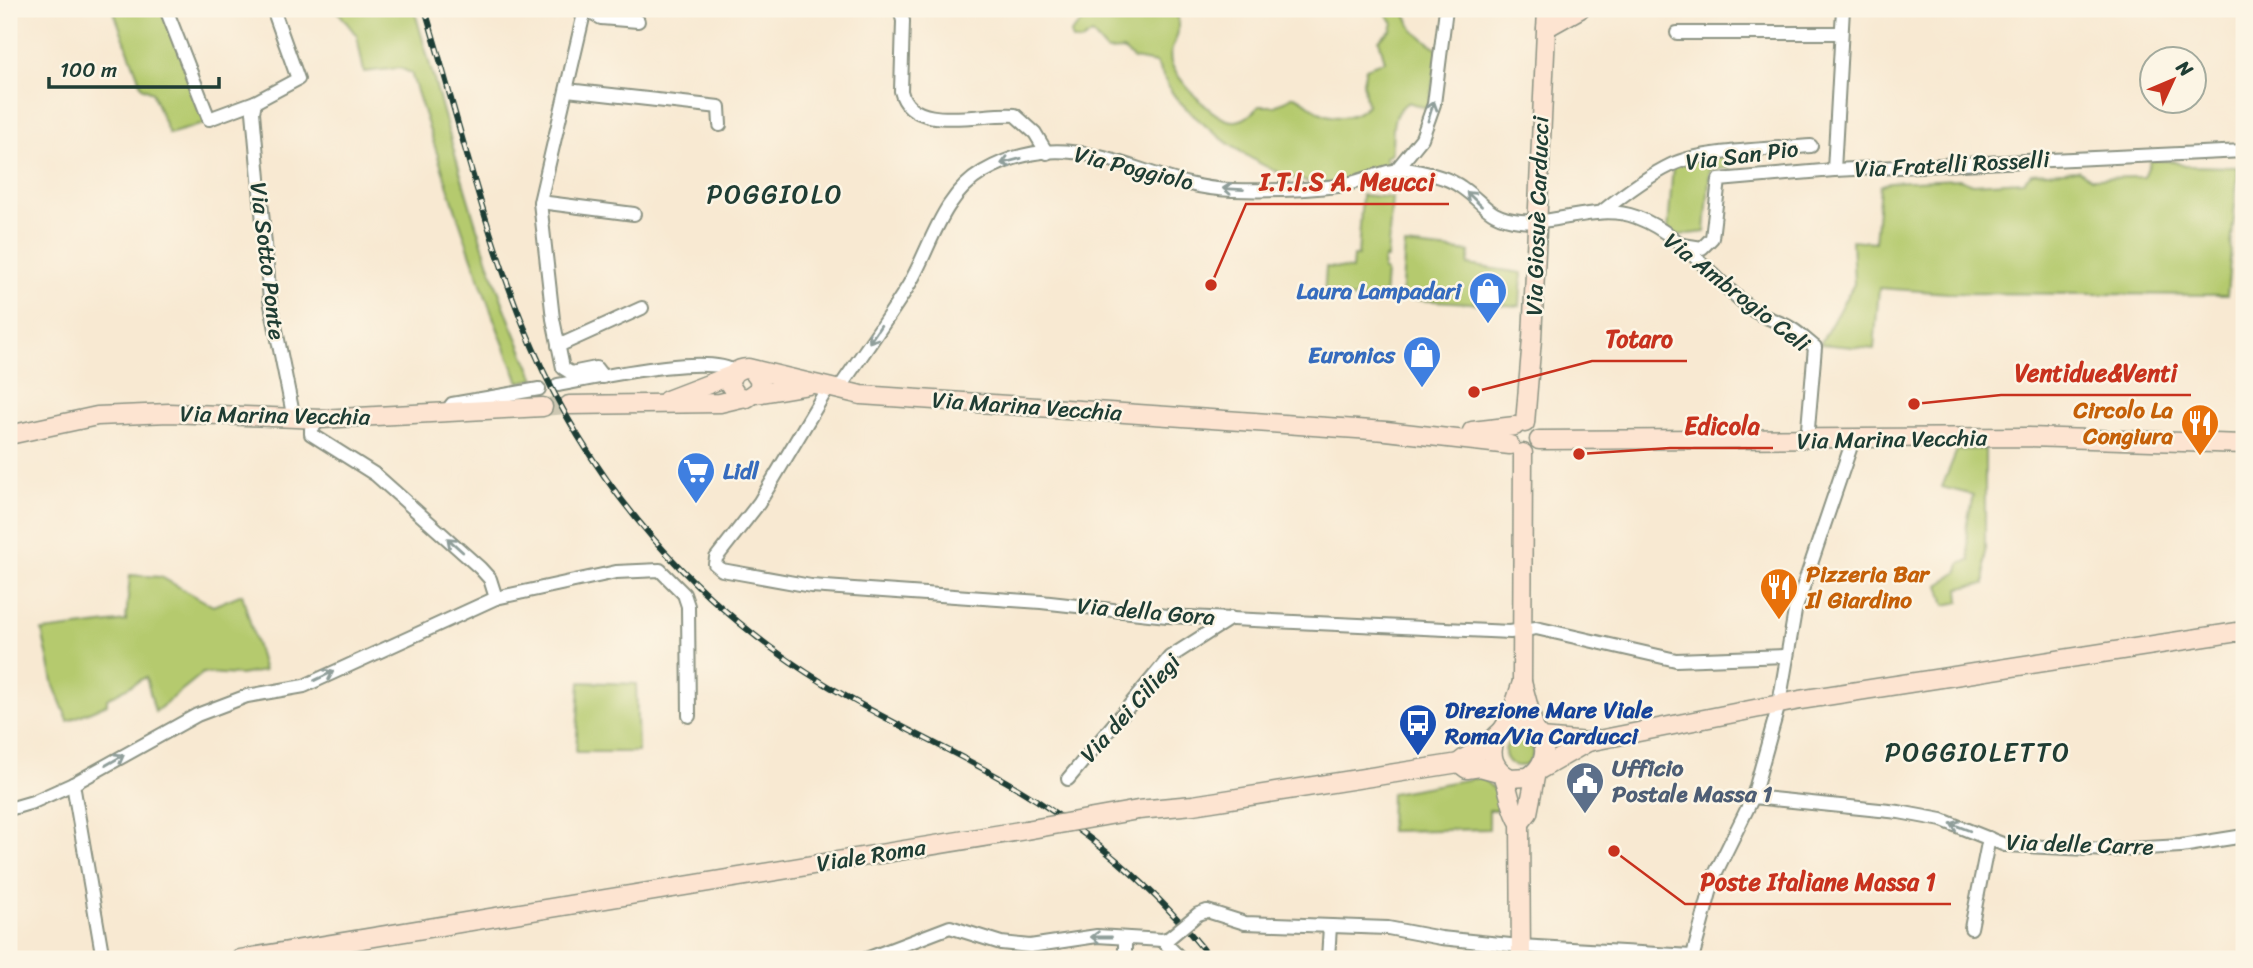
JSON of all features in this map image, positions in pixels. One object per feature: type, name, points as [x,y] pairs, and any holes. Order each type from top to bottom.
[{"type":"main road","points":[[1551,17],[1580,9]]},
{"type":"main road","name":"Via Giosuè Carducci","points":[[1520,424],[1532,339],[1536,222],[1551,17]]},
{"type":"main road","points":[[740,372],[760,381],[748,396],[731,390],[740,372]]},
{"type":"main road","name":"Via Marina Vecchia","points":[[703,395],[740,372],[860,395],[1245,421],[1517,449]]},
{"type":"main road","name":"Via Marina Vecchia","points":[[569,405],[662,402],[703,395],[748,396],[825,388]]},
{"type":"main road","name":"Via Marina Vecchia","points":[[9,436],[97,416],[169,413],[321,419],[445,413],[541,398]]},
{"type":"main road","name":"Via Marina Vecchia","points":[[1245,421],[1280,419],[1460,431],[1520,424]]},
{"type":"main road","points":[[1517,449],[1535,449],[1539,440],[1534,427],[1520,424],[1509,435],[1517,449],[1522,682],[1545,756],[1536,772],[1528,813],[1520,822]]},
{"type":"main road","name":"Via Marina Vecchia","points":[[1539,440],[2029,437],[2244,444]]},
{"type":"main road","points":[[1502,773],[1519,779],[1588,742],[1779,704],[2244,631]]},
{"type":"main road","points":[[1521,953],[1520,822],[1513,813],[1510,790],[1492,757],[1498,735],[1510,718],[1522,682]]},
{"type":"main road","points":[[1459,763],[1498,735],[1518,725],[1538,735],[1588,742]]},
{"type":"main road","name":"Viale Roma","points":[[240,959],[1138,810],[1193,806],[1459,763],[1467,769],[1480,767],[1502,773]]},
{"type":"street","points":[[166,9],[209,119],[255,102],[298,79],[273,9]]},
{"type":"street","points":[[603,377],[596,368],[566,372],[558,346],[540,202],[585,9],[601,18],[638,21]]},
{"type":"street","points":[[900,9],[903,21],[901,91],[903,102],[911,110],[927,116],[1015,115],[1035,133],[1046,153]]},
{"type":"street","points":[[1397,169],[1422,138],[1434,104],[1446,9]]},
{"type":"street","points":[[1834,170],[1843,9]]},
{"type":"street","points":[[1677,33],[1842,33]]},
{"type":"street","points":[[567,89],[719,107],[720,125]]},
{"type":"street","name":"Via Sotto Ponte","points":[[255,102],[257,183],[267,279],[294,419]]},
{"type":"street","name":"Via San Pio","points":[[1603,211],[1631,189],[1673,163],[1738,151],[1811,146]]},
{"type":"street","name":"Via Poggiolo","points":[[825,388],[908,286],[936,227],[958,194],[975,178],[1002,163],[1063,150],[1095,153],[1152,172],[1229,190],[1340,186],[1397,169],[1435,175],[1461,187],[1487,211],[1509,219],[1536,222]]},
{"type":"street","name":"Via Fratelli Rosselli","points":[[1709,270],[1707,257],[1719,180],[1834,170],[2244,151]]},
{"type":"street","points":[[540,202],[634,214]]},
{"type":"street","name":"Via Ambrogio Celi","points":[[1536,222],[1603,211],[1636,217],[1679,244],[1753,311],[1791,328],[1815,347],[1807,440]]},
{"type":"street","points":[[1679,244],[1702,248],[1712,238]]},
{"type":"street","points":[[558,346],[642,308]]},
{"type":"street","points":[[558,385],[670,367],[704,365],[740,372]]},
{"type":"street","points":[[670,367],[688,374],[703,395]]},
{"type":"street","name":"Via della Gora","points":[[825,388],[759,503],[716,558],[715,564],[722,570],[811,586],[1041,602],[1167,616],[1510,632],[1536,628],[1676,660],[1786,656]]},
{"type":"street","points":[[321,419],[311,429],[311,434],[376,475],[480,568],[490,579],[496,598]]},
{"type":"street","points":[[866,959],[950,926],[1001,943],[1030,946],[1097,936],[1166,939],[1198,914],[1207,911],[1245,923],[1388,929],[1521,953],[1692,958],[1715,874],[1753,797],[1779,704],[1795,611],[1853,440]]},
{"type":"street","points":[[9,809],[33,802],[73,784],[197,715],[247,696],[303,686],[496,598],[616,572],[660,570],[684,594],[688,606],[689,716]]},
{"type":"street","name":"Via dei Ciliegi","points":[[1068,779],[1170,657],[1231,618]]},
{"type":"street","points":[[73,784],[105,957]]},
{"type":"street","name":"Via delle Carre","points":[[1753,797],[1899,812],[1942,820],[2006,845],[2110,850],[2180,846],[2244,836]]},
{"type":"street","name":"Via delle Carre","points":[[1971,928],[1989,838]]},
{"type":"street","points":[[1328,959],[1330,926]]},
{"type":"street","points":[[1125,938],[1125,959]]},
{"type":"street","points":[[1166,939],[1181,959]]},
{"type":"green space","points":[[113,9],[163,9],[207,123],[169,134],[152,92],[142,87]]},
{"type":"green space","points":[[336,9],[414,9],[482,243],[515,335],[535,379],[519,382],[462,229],[411,73],[400,68],[364,72],[357,36]]},
{"type":"green space","points":[[1094,9],[1122,9],[1126,18],[1132,22],[1153,14],[1155,9],[1177,9],[1178,31],[1170,58],[1174,69],[1205,106],[1224,119],[1236,121],[1244,119],[1259,106],[1275,106],[1294,96],[1319,112],[1332,116],[1345,117],[1362,110],[1367,105],[1363,82],[1366,68],[1385,61],[1379,40],[1391,30],[1393,23],[1383,9],[1402,9],[1414,31],[1438,49],[1429,109],[1408,102],[1397,113],[1393,125],[1391,153],[1385,158],[1389,167],[1331,183],[1291,177],[1248,156],[1192,114],[1174,96],[1156,63],[1134,59],[1123,50],[1107,51],[1092,34],[1080,42],[1072,40],[1071,33]]},
{"type":"green space","points":[[1730,153],[1730,168],[1710,170],[1705,232],[1680,235],[1668,230],[1673,164]]},
{"type":"green space","points":[[2151,160],[2173,161],[2184,166],[2238,167],[2227,295],[1948,293],[1879,288],[1874,349],[1820,344],[1854,284],[1852,240],[1875,242],[1880,186],[1889,182],[1960,179],[1973,184],[2023,181],[2032,173],[2078,170],[2091,178],[2144,177]]},
{"type":"green space","points":[[1362,195],[1392,198],[1387,258],[1384,258],[1383,270],[1386,271],[1384,300],[1324,296],[1326,267],[1352,269],[1353,256],[1358,256]]},
{"type":"green space","points":[[1405,245],[1470,252],[1468,265],[1522,273],[1520,306],[1401,299]]},
{"type":"green space","points":[[1985,449],[1985,584],[1959,588],[1960,602],[1945,605],[1939,585],[1958,572],[1960,563],[1970,561],[1966,528],[1973,495],[1942,487],[1957,450]]},
{"type":"green space","points":[[130,575],[161,577],[213,606],[242,594],[264,671],[240,675],[203,673],[155,712],[146,677],[107,699],[107,704],[68,721],[54,686],[42,631],[126,621]]},
{"type":"green space","points":[[580,682],[636,684],[638,752],[576,752]]},
{"type":"green space","points":[[1519,738],[1529,742],[1533,752],[1529,762],[1519,766],[1509,762],[1505,752],[1509,742]]},
{"type":"green space","points":[[1481,777],[1500,795],[1501,810],[1489,810],[1489,829],[1390,831],[1391,793]]},
{"type":"tunnel","points":[[543,407],[569,405]]},
{"type":"railway","points":[[425,9],[487,223],[533,348],[557,399],[586,448],[653,538],[692,580],[778,653],[847,697],[1007,782],[1091,839],[1143,884],[1211,959]]},
{"type":"place","name":"I.T.I.S A. Meucci","points":[[1211,285]]},
{"type":"place","name":"Laura Lampadari","points":[[1488,325]]},
{"type":"place","name":"Euronics","points":[[1422,389]]},
{"type":"place","name":"Totaro","points":[[1474,392]]},
{"type":"place","name":"Ventidue&Venti","points":[[1914,404]]},
{"type":"place","name":"Edicola","points":[[1579,454]]},
{"type":"place","name":"Circolo La Congiura","points":[[2200,457]]},
{"type":"place","name":"Lidl","points":[[696,505]]},
{"type":"place","name":"Pizzeria Bar Il Giardino","points":[[1779,621]]},
{"type":"place","name":"Direzione Mare Viale Roma/Via Carducci","points":[[1418,757]]},
{"type":"place","name":"Ufficio Postale Massa 1","points":[[1585,815]]},
{"type":"place","name":"Poste Italiane Massa 1","points":[[1614,851]]},
{"type":"district","name":"POGGIOLO","points":[[775,194]]},
{"type":"district","name":"POGGIOLETTO","points":[[1978,752]]}]
